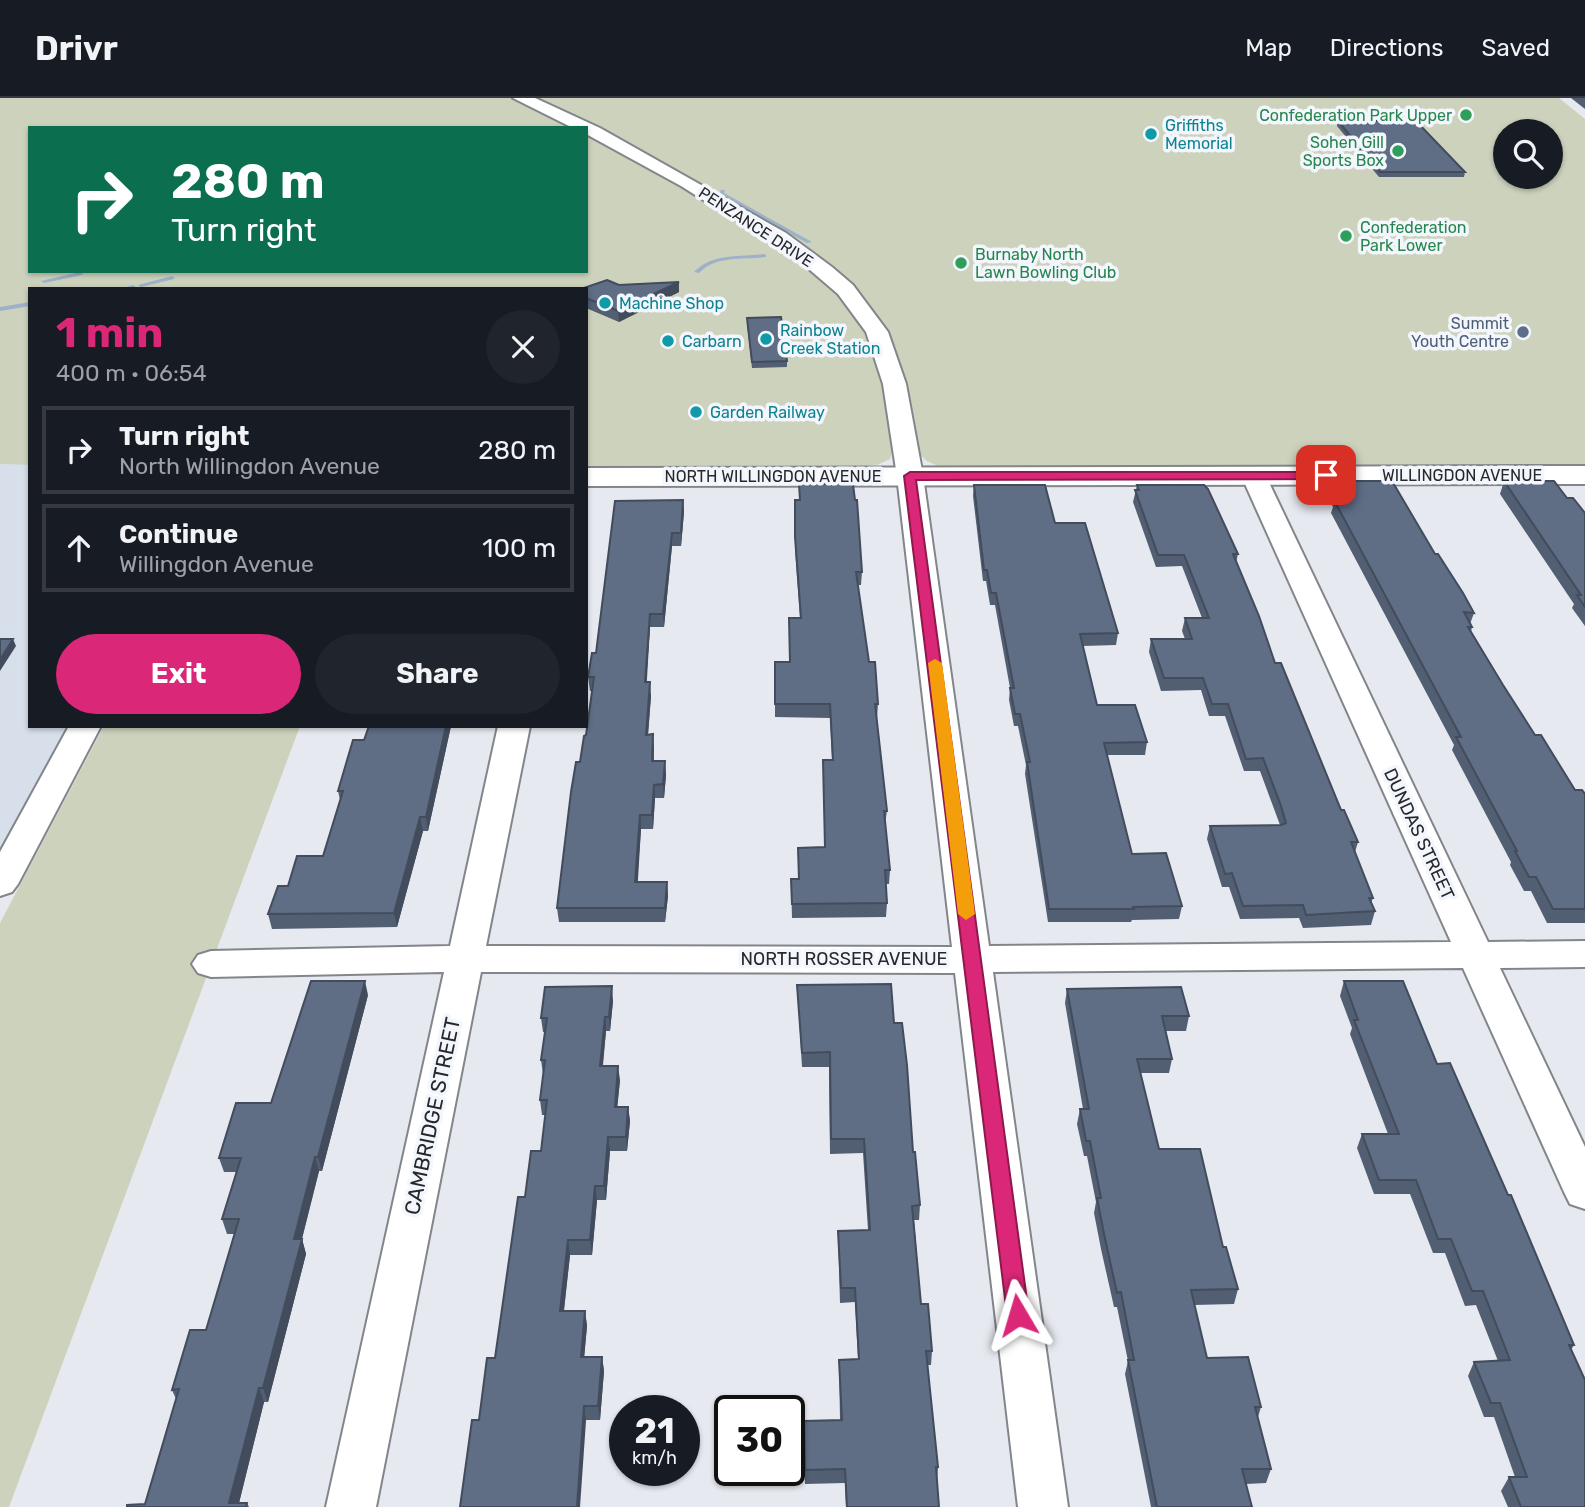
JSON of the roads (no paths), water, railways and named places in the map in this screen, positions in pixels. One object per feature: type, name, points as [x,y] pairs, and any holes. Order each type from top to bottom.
[{"type":"street","name":"PENZANCE DRIVE","points":[[521,98],[583,126]]},
{"type":"street","name":"PENZANCE DRIVE","points":[[588,128],[715,199],[798,251],[844,290],[877,332],[890,365],[910,476],[1043,1507]]},
{"type":"street","name":"NORTH WILLINGDON AVENUE","points":[[588,477],[1254,475]]},
{"type":"street","name":"WILLINGDON AVENUE","points":[[1254,475],[1585,475]]},
{"type":"street","name":"DUNDAS STREET","points":[[1254,475],[1585,1192]]},
{"type":"street","points":[[0,884],[84,728]]},
{"type":"street","name":"CAMBRIDGE STREET","points":[[351,1507],[514,728]]},
{"type":"street","name":"NORTH ROSSER AVENUE","points":[[211,964],[467,959],[973,959],[1585,954]]},
{"type":"waterway","points":[[723,191],[721,193],[809,242]]},
{"type":"waterway","points":[[697,272],[703,266],[718,260],[764,256]]},
{"type":"waterway","points":[[44,281],[80,274]]},
{"type":"waterway","points":[[141,285],[172,278]]},
{"type":"waterway","points":[[0,309],[28,304]]},
{"type":"place","name":"Confederation Park Upper","points":[[1466,115]]},
{"type":"place","name":"Griffiths Memorial","points":[[1151,134]]},
{"type":"place","name":"Sohen Gill Sports Box","points":[[1398,151]]},
{"type":"place","name":"Confederation Park Lower","points":[[1346,236]]},
{"type":"place","name":"Burnaby North Lawn Bowling Club","points":[[961,263]]},
{"type":"place","name":"Machine Shop","points":[[605,303]]},
{"type":"place","name":"Summit Youth Centre","points":[[1523,332]]},
{"type":"place","name":"Rainbow Creek Station","points":[[766,339]]},
{"type":"place","name":"Carbarn","points":[[668,341]]},
{"type":"place","name":"Garden Railway","points":[[696,412]]}]
